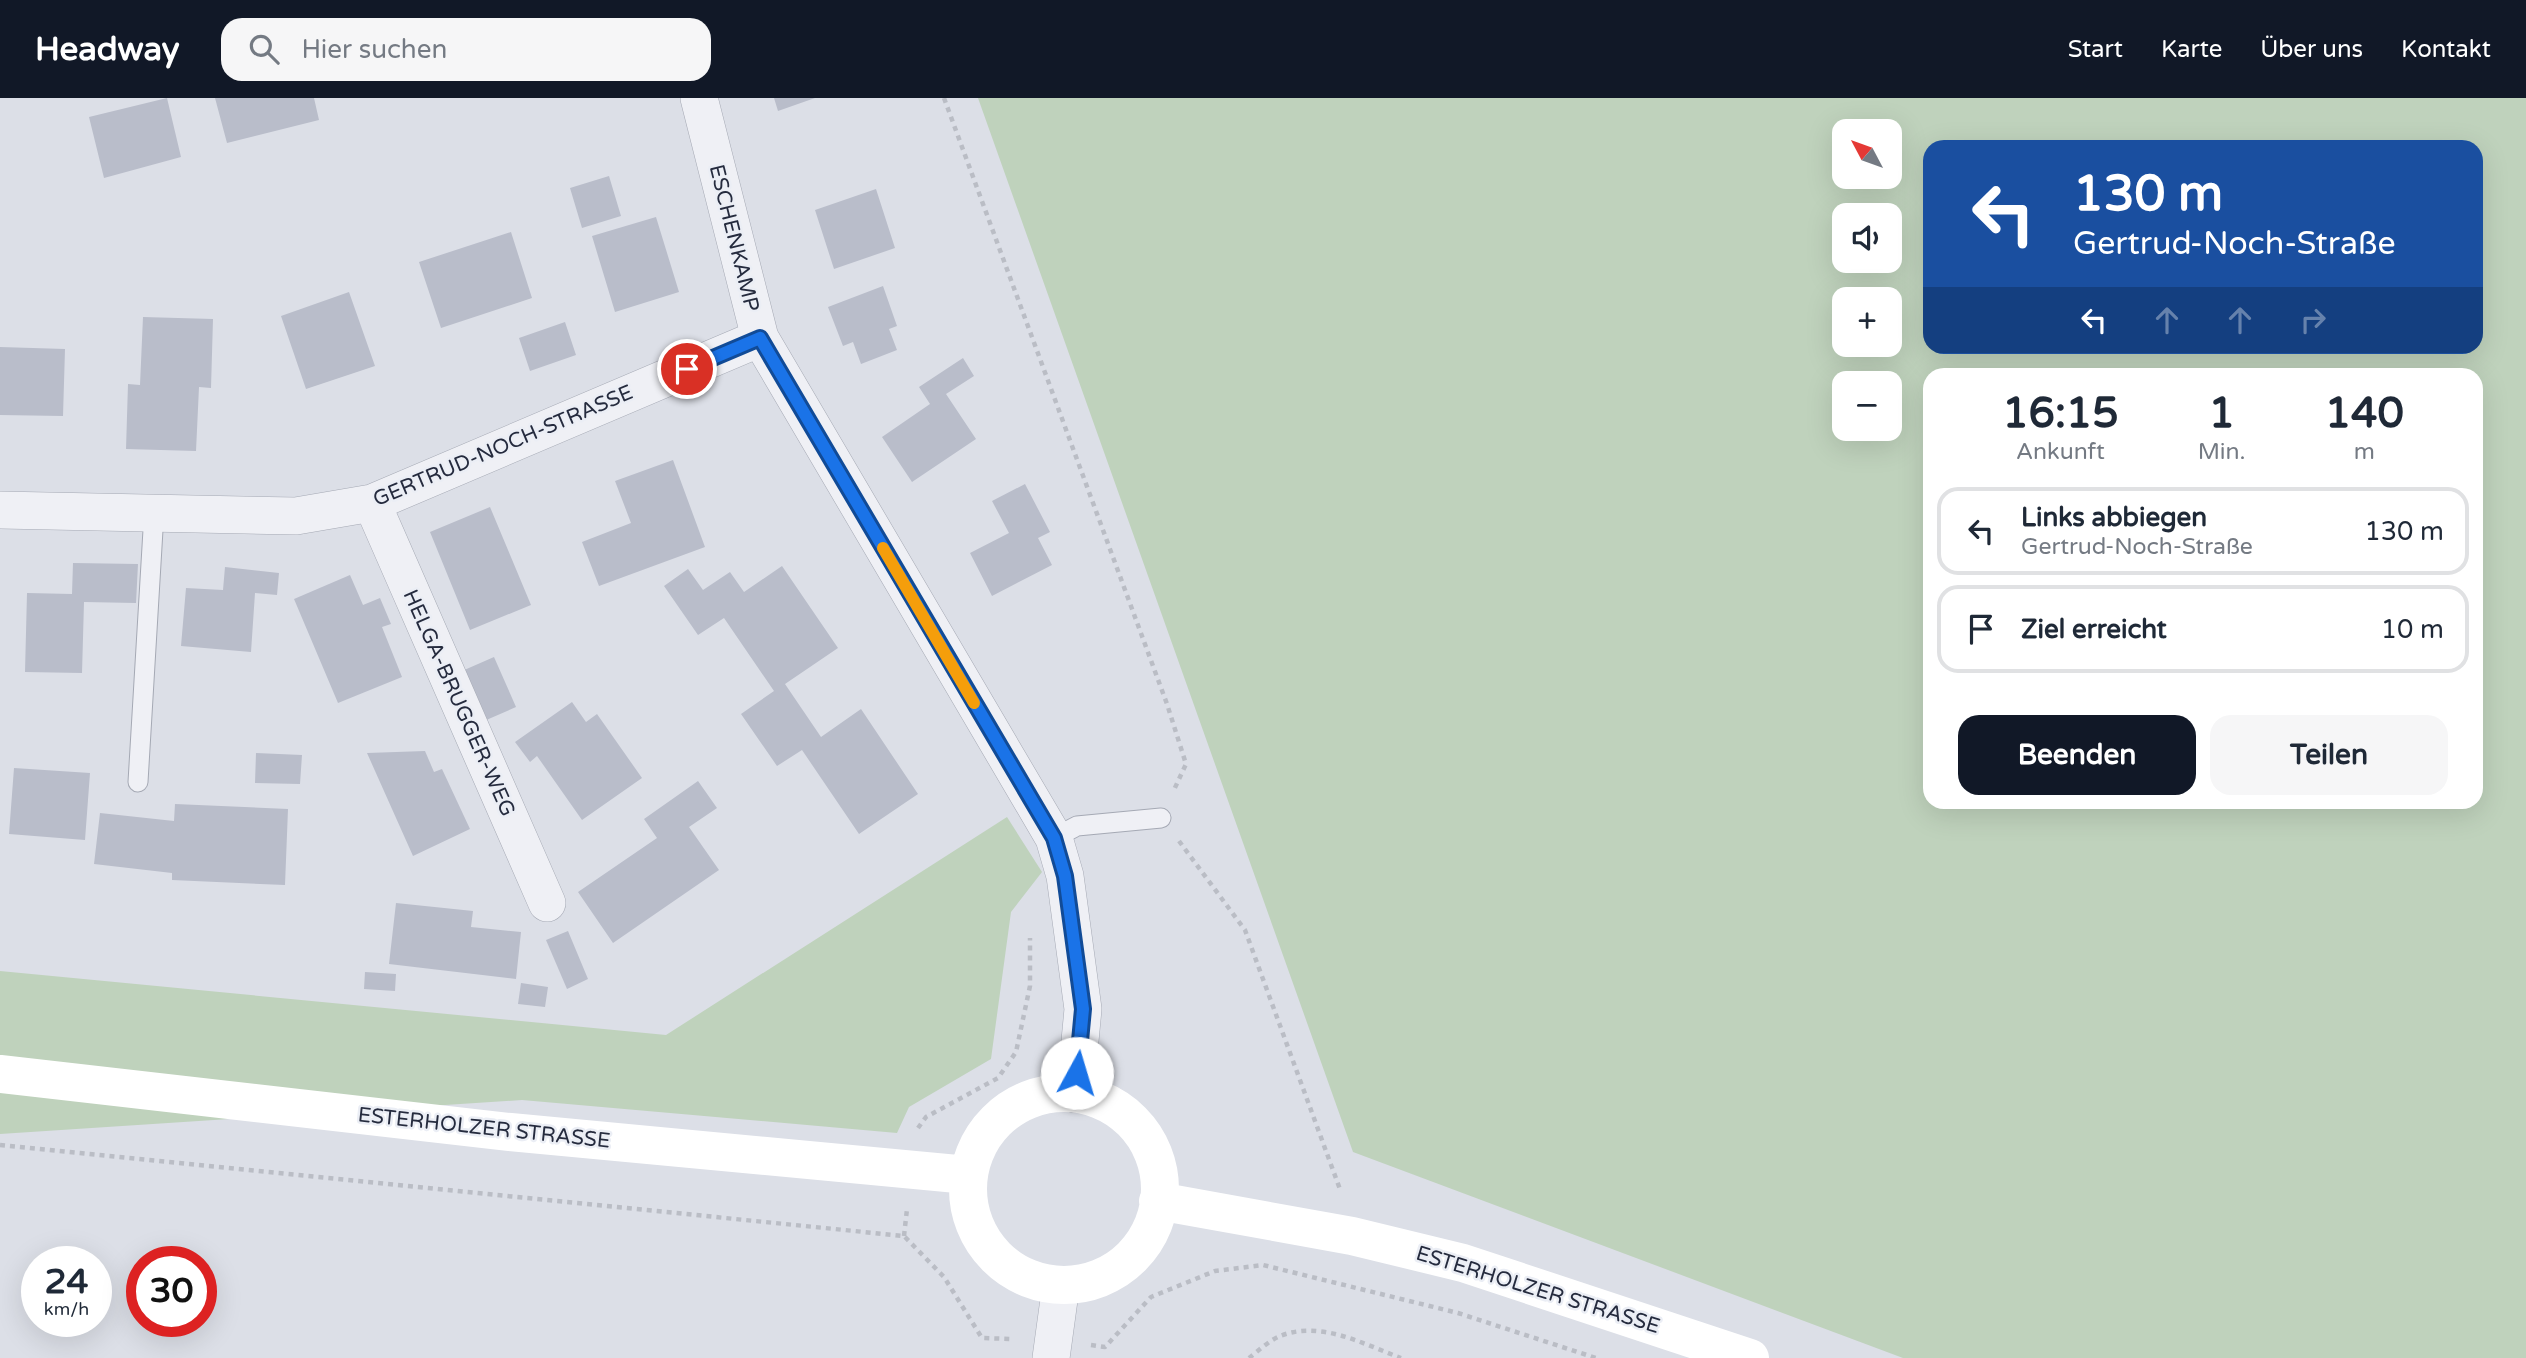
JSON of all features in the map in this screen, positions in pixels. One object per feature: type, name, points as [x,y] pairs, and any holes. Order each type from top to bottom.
[{"type":"main road","name":"ESTERHOLZER STRASSE","points":[[0,1074],[510,1132],[968,1175]]},
{"type":"main road","points":[[1052,1093],[1075,1094],[1084,1094],[1114,1105],[1138,1126],[1154,1153],[1161,1184],[1157,1216],[1143,1244],[1120,1266],[1092,1281],[1061,1285],[1029,1279],[1001,1263],[980,1238],[969,1208],[968,1175],[977,1145],[996,1119],[1022,1101],[1052,1093]]},
{"type":"main road","name":"ESTERHOLZER STRASSE","points":[[1158,1201],[1352,1236],[1463,1263],[1750,1358]]},
{"type":"street","name":"ESCHENKAMP","points":[[699,98],[760,338],[1054,838],[1065,876],[1083,1009],[1075,1094]]},
{"type":"street","name":"GERTRUD-NOCH-STRASSE","points":[[0,510],[296,516],[372,503],[760,338]]},
{"type":"street","name":"HELGA-BRUGGER-WEG","points":[[372,503],[547,903]]},
{"type":"street","points":[[1052,1350],[1061,1285]]},
{"type":"lane","points":[[138,782],[154,513]]},
{"type":"lane","points":[[1054,838],[1077,826],[1161,818]]},
{"type":"path","points":[[944,98],[1167,704],[1186,764],[1161,818],[1245,930],[1338,1184],[1352,1236],[1346,1286]]},
{"type":"path","points":[[904,1236],[915,1132],[926,1117],[998,1078],[1016,1052],[1030,986],[1030,926]]},
{"type":"path","points":[[0,1144],[904,1236],[944,1277],[982,1338],[1052,1350],[1105,1347],[1151,1297],[1215,1271],[1263,1265],[1458,1313],[1596,1358]]},
{"type":"path","points":[[1249,1358],[1279,1336],[1313,1329],[1401,1358]]},
{"type":"green space","points":[[978,98],[2526,98],[2526,1358],[1903,1358],[1353,1152]]},
{"type":"green space","points":[[1007,817],[1042,872],[1011,912],[991,1059],[909,1107],[897,1133],[522,1100],[0,1134],[0,971],[666,1035]]},
{"type":"building","points":[[167,98],[181,157],[104,178],[89,117]]},
{"type":"building","points":[[215,98],[314,98],[319,120],[227,143]]},
{"type":"building","points":[[774,98],[815,98],[778,111]]},
{"type":"building","points":[[609,176],[621,216],[582,228],[570,188]]},
{"type":"building","points":[[876,189],[895,248],[834,269],[815,210]]},
{"type":"building","points":[[656,217],[679,292],[615,312],[592,236]]},
{"type":"building","points":[[511,232],[532,298],[441,328],[419,262]]},
{"type":"building","points":[[883,286],[897,326],[889,329],[897,350],[861,364],[853,342],[843,346],[828,307]]},
{"type":"building","points":[[349,292],[375,366],[306,389],[281,316]]},
{"type":"building","points":[[143,317],[213,319],[211,388],[199,387],[196,451],[126,449],[128,384],[140,385]]},
{"type":"building","points":[[565,322],[576,355],[530,371],[519,338]]},
{"type":"building","points":[[0,347],[65,349],[63,416],[0,415]]},
{"type":"building","points":[[963,358],[974,376],[946,394],[976,439],[912,482],[882,437],[930,404],[919,387]]},
{"type":"building","points":[[673,460],[705,547],[599,586],[582,542],[631,523],[615,481]]},
{"type":"building","points":[[1025,484],[1050,532],[1038,538],[1052,565],[992,596],[970,553],[1009,533],[992,501]]},
{"type":"building","points":[[490,507],[531,605],[470,630],[430,532]]},
{"type":"building","points":[[73,563],[138,564],[136,603],[84,602],[82,673],[25,672],[27,593],[72,594]]},
{"type":"building","points":[[782,566],[838,648],[785,684],[821,737],[861,709],[918,794],[859,834],[802,750],[777,766],[741,714],[774,691],[724,618],[698,635],[664,586],[688,569],[703,590],[730,572],[744,592]]},
{"type":"building","points":[[225,567],[279,573],[277,595],[255,593],[251,652],[181,646],[186,588],[223,590]]},
{"type":"building","points":[[350,575],[363,605],[380,598],[391,624],[382,627],[402,677],[338,703],[294,599]]},
{"type":"building","points":[[494,657],[516,707],[484,721],[462,671]]},
{"type":"building","points":[[572,702],[586,722],[597,714],[642,778],[582,820],[537,756],[530,762],[515,742]]},
{"type":"building","points":[[425,751],[434,772],[442,769],[470,829],[413,856],[367,753]]},
{"type":"building","points":[[256,753],[302,755],[300,784],[255,783]]},
{"type":"building","points":[[14,768],[90,773],[85,840],[9,834]]},
{"type":"building","points":[[698,781],[717,808],[689,827],[719,870],[613,943],[578,892],[657,838],[644,819]]},
{"type":"building","points":[[175,804],[288,809],[285,885],[172,880],[172,873],[94,864],[100,813],[174,821]]},
{"type":"building","points":[[396,903],[473,911],[471,927],[521,932],[516,979],[389,964]]},
{"type":"building","points":[[568,931],[588,979],[567,989],[546,940]]},
{"type":"building","points":[[365,972],[396,974],[395,991],[364,989]]},
{"type":"building","points":[[521,983],[548,987],[545,1007],[518,1004]]},
{"type":"slow traffic","points":[[883,548],[974,703]]},
{"type":"route","points":[[687,369],[760,338],[1054,838],[1065,876],[1083,1009],[1077,1073]]}]
